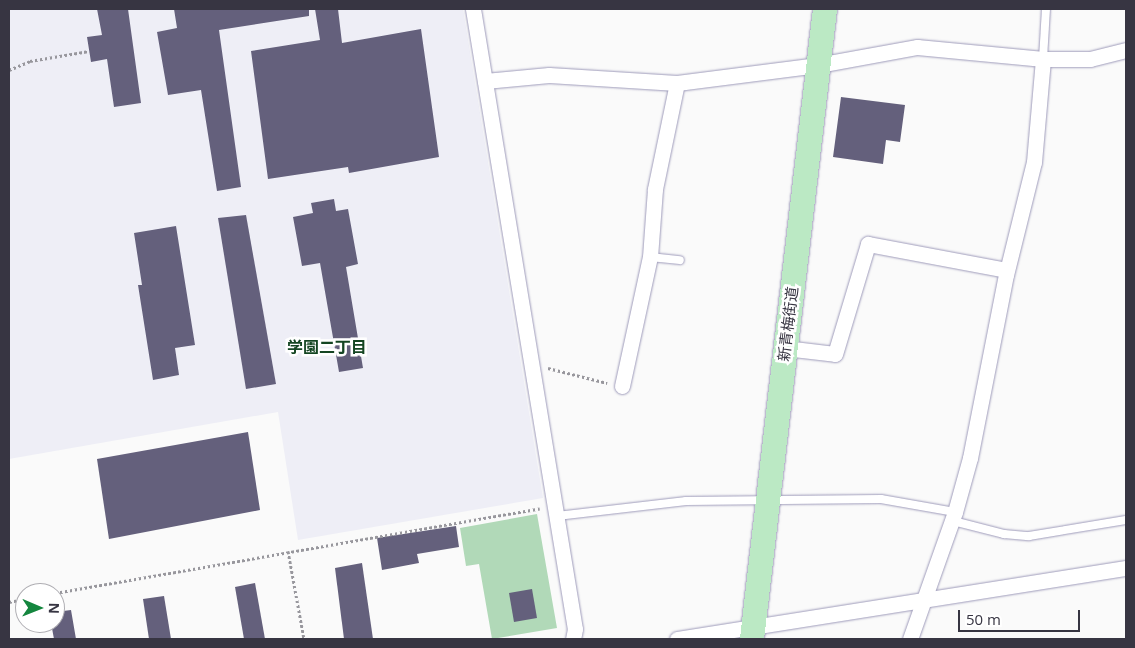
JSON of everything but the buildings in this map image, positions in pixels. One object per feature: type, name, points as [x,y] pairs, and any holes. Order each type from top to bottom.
[{"type":"main road","name":"新青梅街道","points":[[752,633],[825,9]]},
{"type":"street","points":[[473,9],[575,629],[571,639]]},
{"type":"street","points":[[485,81],[549,75],[677,83],[818,65],[917,47],[1043,59],[1090,58],[1126,50]]},
{"type":"street","points":[[910,639],[956,512],[970,458],[1007,270],[1034,162],[1043,59]]},
{"type":"street","points":[[622,386],[650,257],[655,189],[677,83]]},
{"type":"street","points":[[785,348],[835,354],[868,244],[1007,270]]},
{"type":"street","points":[[677,639],[752,633],[924,600],[1126,568]]},
{"type":"lane","points":[[1043,59],[1046,9]]},
{"type":"lane","points":[[650,257],[680,260]]},
{"type":"lane","points":[[556,511],[686,501],[767,502],[882,499],[956,512],[957,522],[1004,534],[1029,536],[1126,520]]},
{"type":"path","points":[[9,70],[30,61],[89,51]]},
{"type":"path","points":[[532,364],[622,386]]},
{"type":"path","points":[[65,591],[288,551],[556,511]]},
{"type":"path","points":[[288,551],[304,639]]},
{"type":"shaded area","points":[[9,9],[463,9],[543,498],[298,540],[278,412],[9,459]]},
{"type":"green space","points":[[537,514],[557,628],[492,639],[479,564],[466,566],[460,528]]},
{"type":"district","name":"学園二丁目","points":[[327,347]]}]
